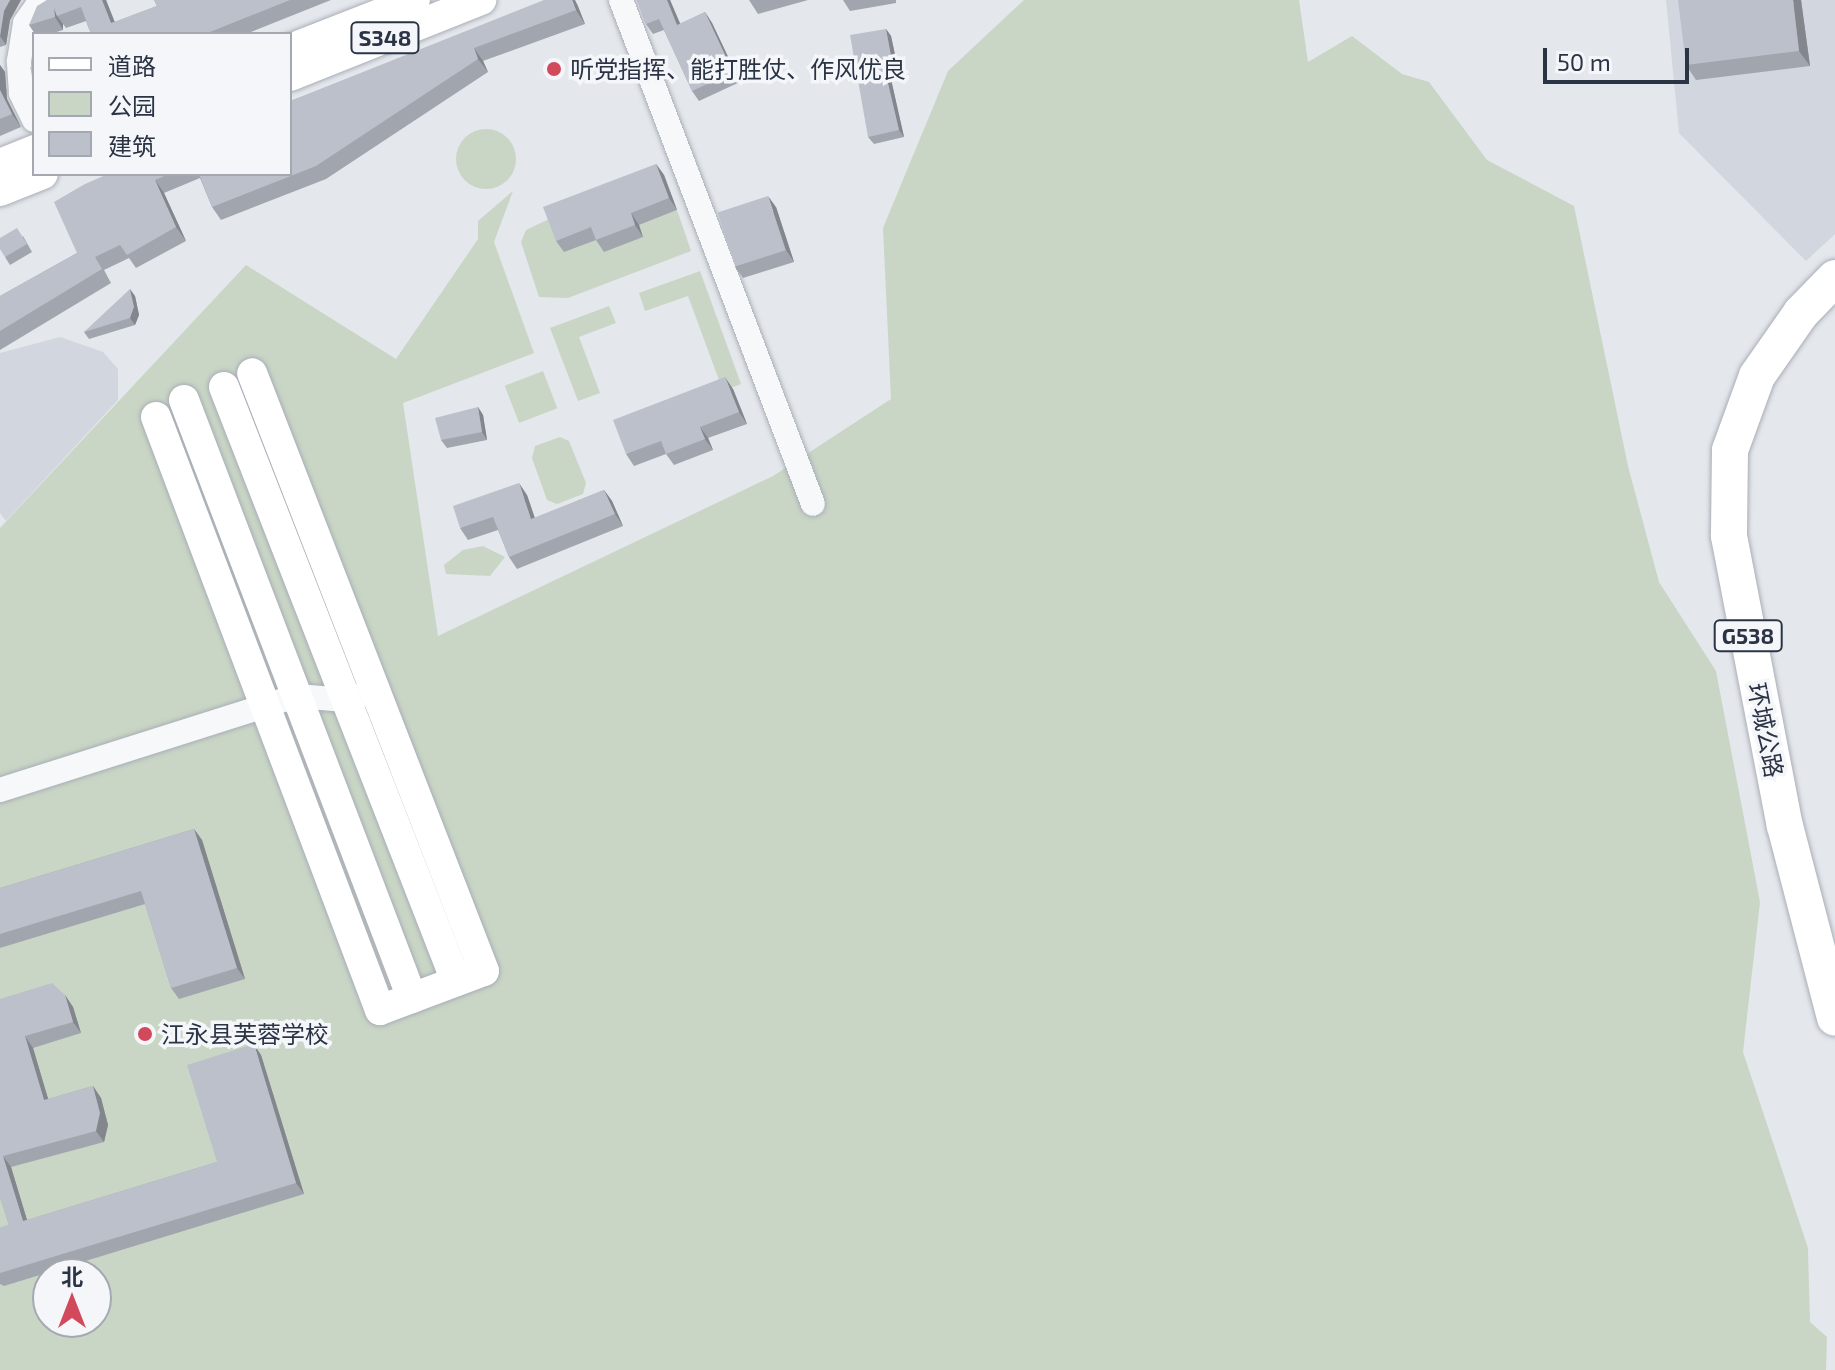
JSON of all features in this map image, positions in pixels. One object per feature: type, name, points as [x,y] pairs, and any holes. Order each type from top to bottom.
[{"type":"highway","name":"环城公路","points":[[1835,278],[1801,313],[1757,376],[1730,450],[1729,536],[1785,826],[1835,1018]]},
{"type":"main road","name":"S348","points":[[292,48],[415,0]]},
{"type":"main road","name":"S348","points":[[292,75],[481,0]]},
{"type":"main road","points":[[0,164],[32,151]]},
{"type":"main road","points":[[0,191],[38,176]]},
{"type":"main road","points":[[252,373],[440,859],[462,970]]},
{"type":"main road","points":[[224,387],[346,700],[462,970]]},
{"type":"main road","points":[[184,400],[412,998]]},
{"type":"main road","points":[[156,417],[380,1010],[412,998],[462,970]]},
{"type":"main road","points":[[185,494],[208,463]]},
{"type":"main road","points":[[342,815],[351,935]]},
{"type":"street","points":[[32,116],[21,93],[19,61],[25,23],[41,0]]},
{"type":"street","points":[[621,0],[813,504]]},
{"type":"street","points":[[0,790],[297,696],[346,700],[375,691]]},
{"type":"shaded area","points":[[1666,0],[1835,0],[1835,234],[1806,261],[1679,133]]},
{"type":"shaded area","points":[[60,337],[103,352],[118,369],[118,400],[6,521],[0,513],[0,353]]},
{"type":"green space","points":[[1024,0],[1299,0],[1308,62],[1352,36],[1402,74],[1429,82],[1487,160],[1574,206],[1628,466],[1659,582],[1716,671],[1760,902],[1743,1052],[1808,1248],[1810,1322],[1827,1337],[1826,1370],[0,1370],[0,528],[246,265],[396,359],[478,239],[478,221],[513,191],[494,242],[534,353],[403,403],[438,636],[773,476],[891,399],[883,228],[948,71]]},
{"type":"green space","points":[[486,129],[507,138],[516,159],[507,180],[486,189],[465,180],[456,159],[465,138]]},
{"type":"green space","points":[[677,210],[691,251],[568,298],[539,297],[521,242],[526,230],[551,218],[599,239],[643,237],[639,225]]},
{"type":"green space","points":[[700,271],[741,384],[723,391],[688,296],[645,311],[639,293]]},
{"type":"green space","points":[[609,306],[616,323],[579,337],[600,393],[578,401],[550,328]]},
{"type":"green space","points":[[543,371],[557,408],[519,423],[505,386]]},
{"type":"green space","points":[[560,437],[569,441],[586,483],[583,494],[557,504],[547,500],[532,458],[535,446]]},
{"type":"green space","points":[[483,546],[505,557],[490,576],[446,574],[444,565],[463,550]]},
{"type":"building","points":[[0,0],[10,0],[4,11],[0,36]]},
{"type":"building","points":[[47,0],[102,0],[111,23],[157,6],[154,0],[290,0],[210,32],[90,32],[81,7],[57,16],[54,8],[55,17],[29,25],[37,6]]},
{"type":"building","points":[[544,0],[572,0],[576,10],[474,48],[478,59],[316,166],[292,175],[292,100]]},
{"type":"building","points":[[637,0],[667,0],[677,25],[705,12],[733,72],[692,91],[659,19],[646,24]]},
{"type":"building","points":[[1678,0],[1793,0],[1799,51],[1686,65]]},
{"type":"building","points":[[886,29],[891,56],[882,58],[899,130],[868,137],[850,35]]},
{"type":"building","points":[[0,90],[12,114],[0,119]]},
{"type":"building","points":[[656,164],[669,198],[631,213],[635,225],[596,240],[591,227],[556,241],[543,207]]},
{"type":"building","points":[[103,176],[164,176],[155,180],[176,227],[127,255],[120,245],[95,257],[102,269],[0,331],[0,296],[77,253],[54,202]]},
{"type":"building","points":[[200,176],[291,176],[212,207]]},
{"type":"building","points":[[768,196],[786,250],[735,267],[718,212]]},
{"type":"building","points":[[17,228],[27,244],[5,257],[0,249],[0,238]]},
{"type":"building","points":[[130,289],[134,307],[130,318],[84,332]]},
{"type":"building","points":[[725,377],[739,412],[700,427],[705,439],[666,454],[661,441],[626,454],[613,420]]},
{"type":"building","points":[[478,407],[482,432],[441,440],[435,418]]},
{"type":"building","points":[[519,483],[531,519],[604,490],[615,514],[509,557],[493,517],[460,528],[453,506]]},
{"type":"building","points":[[194,829],[237,968],[171,988],[141,891],[0,934],[0,888]]},
{"type":"building","points":[[52,983],[65,995],[73,1022],[25,1036],[44,1100],[93,1086],[100,1113],[96,1131],[3,1156],[23,1221],[217,1162],[187,1065],[254,1044],[296,1183],[49,1258],[32,1258],[32,1263],[0,1273],[0,1228],[9,1225],[0,1197],[0,999]]},
{"type":"place","name":"听党指挥、能打胜仗、作风优良","points":[[554,69]]},
{"type":"place","name":"江永县芙蓉学校","points":[[145,1034]]}]
